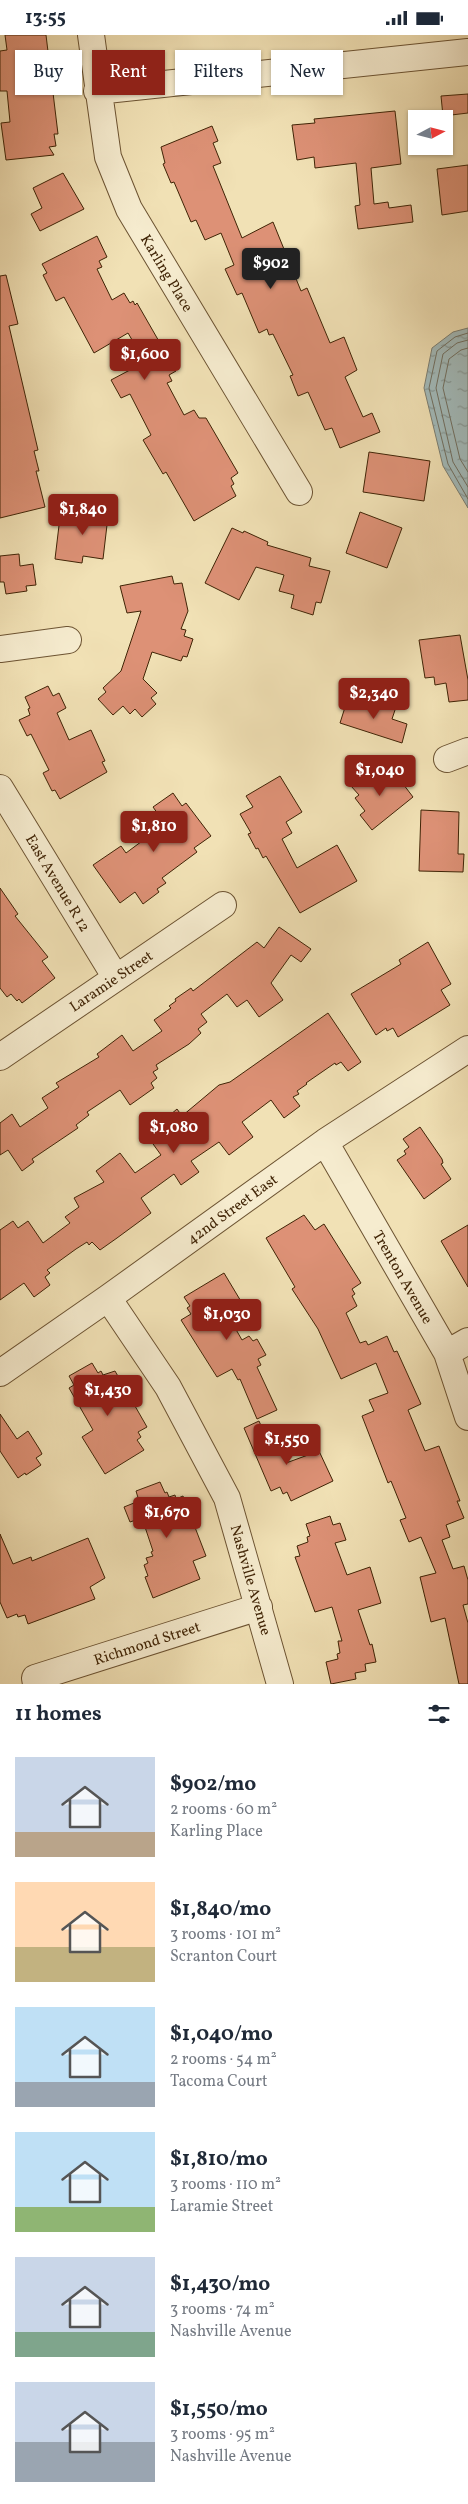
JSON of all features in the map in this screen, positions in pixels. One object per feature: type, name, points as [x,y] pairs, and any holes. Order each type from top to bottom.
[{"type":"street","name":"Karling Place","points":[[91,35],[93,50]]},
{"type":"street","points":[[165,84],[468,51]]},
{"type":"street","name":"Karling Place","points":[[98,95],[108,157],[129,209],[298,492]]},
{"type":"street","points":[[0,649],[68,640]]},
{"type":"street","name":"East Avenue R 12","points":[[0,788],[116,978]]},
{"type":"street","name":"Laramie Street","points":[[0,1057],[223,905]]},
{"type":"street","name":"42nd Street East","points":[[0,1373],[325,1142],[468,1049]]},
{"type":"street","name":"Trenton Avenue","points":[[325,1142],[458,1347],[468,1417]]},
{"type":"street","name":"Nashville Avenue","points":[[108,1298],[168,1387],[227,1498],[280,1684]]},
{"type":"street","name":"Richmond Street","points":[[35,1681],[259,1607]]},
{"type":"water","points":[[468,328],[468,508],[443,466],[424,388],[432,348],[453,332]]},
{"type":"building","points":[[5,35],[46,35],[48,50],[15,50],[15,95],[53,95],[58,134],[54,134],[56,146],[49,147],[54,155],[6,160],[1,123],[10,122],[7,91],[0,91],[0,51],[7,50]]},
{"type":"building","points":[[468,94],[468,113],[453,115],[453,110],[442,110],[441,96]]},
{"type":"building","points":[[395,111],[401,164],[371,168],[374,204],[388,202],[389,208],[411,205],[413,222],[358,229],[355,206],[360,205],[356,163],[315,168],[314,157],[297,160],[292,125],[315,123],[314,119]]},
{"type":"building","points":[[212,126],[218,141],[213,143],[221,163],[213,166],[242,238],[273,222],[301,291],[307,288],[330,343],[344,337],[357,370],[345,377],[363,417],[372,413],[380,432],[340,448],[332,428],[325,430],[308,392],[298,396],[290,376],[293,375],[273,334],[269,335],[267,329],[259,333],[242,293],[237,295],[225,269],[234,265],[221,233],[205,240],[196,220],[191,222],[174,182],[171,183],[163,164],[165,163],[161,147]]},
{"type":"building","points":[[468,165],[468,211],[442,215],[437,169]]},
{"type":"building","points":[[63,173],[84,209],[40,231],[31,214],[42,208],[33,188]]},
{"type":"building","points":[[97,236],[107,257],[99,261],[102,267],[97,269],[112,300],[124,293],[130,303],[133,301],[135,305],[137,303],[176,371],[169,375],[172,381],[167,383],[184,415],[194,410],[199,418],[206,418],[238,473],[231,478],[234,484],[231,486],[236,496],[194,521],[166,472],[163,474],[143,440],[151,435],[130,394],[121,398],[111,380],[145,362],[128,333],[94,353],[64,297],[56,301],[43,275],[47,273],[42,264]]},
{"type":"building","points":[[6,275],[18,324],[9,326],[38,450],[34,451],[39,471],[36,471],[45,507],[0,518],[0,276]]},
{"type":"building","points":[[369,452],[430,461],[424,501],[363,492]]},
{"type":"building","points":[[91,505],[109,508],[103,559],[83,556],[82,563],[55,559],[60,517],[78,520],[79,515],[89,516]]},
{"type":"building","points":[[360,512],[402,528],[387,568],[346,553]]},
{"type":"building","points":[[232,528],[243,533],[244,531],[268,542],[267,545],[311,558],[309,566],[330,571],[321,603],[316,602],[313,615],[291,608],[294,595],[279,591],[284,575],[256,567],[239,600],[205,583]]},
{"type":"building","points":[[19,554],[20,566],[33,564],[36,585],[26,586],[27,591],[6,594],[4,582],[0,582],[0,556]]},
{"type":"building","points":[[172,576],[174,584],[182,583],[188,611],[181,629],[186,630],[184,636],[193,639],[187,657],[183,656],[181,661],[152,652],[143,679],[157,693],[151,698],[156,704],[142,717],[135,709],[130,714],[123,706],[113,715],[98,699],[106,692],[103,688],[121,671],[141,611],[127,613],[120,586]]},
{"type":"building","points":[[460,635],[468,680],[468,700],[449,702],[446,683],[435,685],[434,677],[425,678],[419,640]]},
{"type":"building","points":[[48,686],[53,696],[59,693],[66,708],[57,713],[69,740],[91,730],[105,761],[102,762],[107,772],[60,799],[55,790],[52,791],[43,773],[49,770],[31,734],[27,736],[19,720],[30,715],[28,709],[30,708],[25,697]]},
{"type":"building","points":[[373,700],[396,707],[392,719],[407,724],[402,743],[340,723],[347,701],[365,707],[367,701],[372,702]]},
{"type":"building","points":[[371,769],[379,779],[381,777],[384,780],[394,772],[413,797],[372,830],[360,815],[365,811],[355,798],[359,795],[351,786]]},
{"type":"building","points":[[280,776],[302,812],[286,822],[292,833],[282,839],[297,868],[337,845],[357,881],[300,913],[266,856],[263,858],[258,848],[256,849],[248,834],[251,833],[240,814],[253,807],[246,796]]},
{"type":"building","points":[[173,793],[182,806],[186,803],[211,836],[194,848],[197,852],[162,878],[166,883],[157,889],[159,892],[143,904],[135,892],[120,903],[93,865],[121,846],[126,853],[165,824],[153,807]]},
{"type":"building","points":[[421,810],[459,812],[458,854],[464,854],[463,872],[419,871]]},
{"type":"building","points":[[0,888],[18,914],[15,916],[48,957],[42,961],[55,978],[22,1003],[19,999],[17,1001],[11,994],[7,997],[0,988]]},
{"type":"building","points":[[279,927],[311,949],[301,962],[291,955],[271,983],[283,1000],[259,1017],[247,1000],[237,1007],[227,994],[201,1014],[207,1022],[198,1029],[201,1033],[189,1044],[156,1065],[158,1069],[153,1072],[157,1078],[151,1083],[154,1088],[130,1105],[120,1090],[87,1112],[89,1115],[76,1125],[78,1128],[32,1159],[34,1162],[22,1171],[8,1150],[0,1155],[0,1123],[12,1114],[20,1127],[48,1108],[42,1098],[59,1087],[56,1083],[99,1057],[97,1054],[122,1035],[133,1051],[162,1031],[154,1020],[171,1008],[169,1006],[176,1001],[175,999],[191,988],[193,991],[257,942],[264,948]]},
{"type":"building","points":[[428,942],[451,984],[441,990],[450,1005],[398,1037],[393,1028],[387,1031],[386,1028],[376,1035],[351,994],[401,964],[399,960]]},
{"type":"building","points":[[328,1013],[361,1062],[348,1071],[341,1062],[336,1065],[335,1063],[306,1083],[297,1091],[299,1094],[293,1097],[300,1106],[284,1118],[271,1100],[242,1122],[253,1137],[229,1155],[219,1142],[191,1161],[199,1172],[181,1185],[174,1174],[141,1198],[151,1213],[100,1250],[92,1242],[89,1245],[87,1242],[76,1249],[47,1270],[50,1273],[45,1277],[50,1285],[34,1297],[24,1283],[0,1300],[0,1230],[13,1221],[18,1228],[28,1221],[43,1243],[70,1223],[65,1217],[79,1207],[74,1198],[104,1182],[96,1171],[120,1153],[135,1173],[161,1155],[148,1137],[158,1131],[156,1127],[177,1109],[182,1116],[219,1085],[230,1082]]},
{"type":"building","points":[[420,1127],[442,1159],[443,1163],[441,1164],[451,1179],[424,1199],[397,1160],[406,1154],[404,1151],[409,1147],[403,1139]]},
{"type":"building","points":[[304,1215],[315,1230],[324,1224],[361,1283],[352,1289],[355,1294],[352,1296],[357,1306],[346,1313],[360,1343],[366,1341],[368,1345],[387,1336],[394,1352],[397,1351],[421,1404],[408,1410],[425,1451],[439,1446],[460,1501],[457,1501],[464,1518],[446,1525],[450,1537],[442,1540],[453,1569],[464,1566],[468,1580],[468,1604],[463,1605],[468,1623],[468,1684],[459,1684],[445,1618],[431,1622],[420,1577],[436,1573],[421,1537],[409,1542],[400,1520],[406,1518],[391,1481],[388,1483],[362,1416],[374,1411],[369,1400],[388,1393],[376,1363],[341,1379],[318,1329],[292,1289],[295,1287],[266,1238]]},
{"type":"building","points":[[468,1225],[468,1287],[441,1241]]},
{"type":"building","points":[[224,1273],[242,1303],[226,1312],[242,1340],[249,1336],[253,1341],[257,1339],[266,1355],[258,1359],[261,1365],[257,1367],[277,1410],[257,1419],[240,1379],[238,1380],[232,1369],[217,1377],[181,1320],[191,1314],[187,1308],[190,1306],[184,1297]]},
{"type":"building","points":[[92,1363],[98,1373],[101,1371],[103,1375],[115,1371],[147,1427],[138,1432],[141,1437],[137,1440],[144,1450],[105,1474],[82,1437],[93,1430],[69,1388],[74,1385],[69,1376]]},
{"type":"building","points":[[0,1414],[17,1439],[28,1431],[42,1454],[36,1458],[41,1465],[18,1478],[0,1451]]},
{"type":"building","points":[[259,1421],[268,1442],[275,1439],[286,1463],[319,1451],[333,1481],[291,1501],[287,1492],[283,1494],[280,1487],[271,1491],[244,1428]]},
{"type":"building","points":[[160,1482],[169,1497],[175,1495],[176,1499],[183,1496],[206,1556],[193,1561],[200,1579],[153,1598],[145,1577],[148,1576],[144,1565],[148,1563],[146,1558],[153,1556],[151,1552],[153,1551],[142,1518],[130,1522],[124,1507],[139,1501],[136,1491]]},
{"type":"building","points":[[330,1516],[333,1525],[340,1523],[346,1540],[335,1543],[347,1575],[370,1567],[381,1603],[358,1610],[370,1645],[372,1644],[376,1662],[365,1664],[366,1671],[355,1673],[356,1679],[331,1684],[326,1662],[338,1659],[337,1654],[340,1653],[338,1641],[342,1641],[332,1607],[315,1612],[295,1557],[300,1556],[297,1546],[308,1542],[307,1537],[310,1536],[306,1524]]},
{"type":"building","points":[[0,1534],[13,1564],[31,1557],[32,1561],[88,1538],[105,1578],[90,1587],[95,1599],[28,1624],[25,1615],[18,1617],[17,1614],[7,1618],[0,1602]]}]
